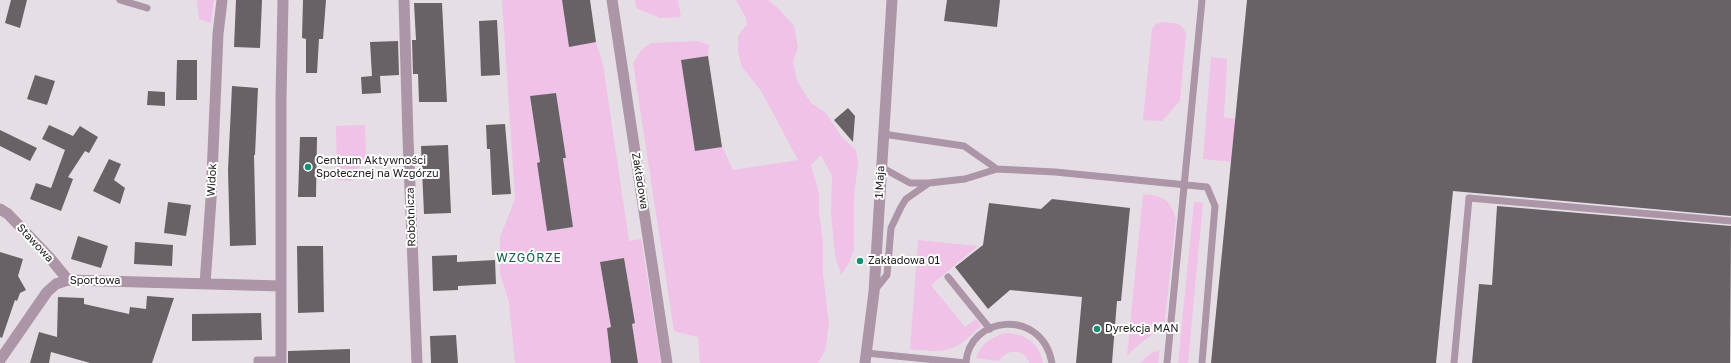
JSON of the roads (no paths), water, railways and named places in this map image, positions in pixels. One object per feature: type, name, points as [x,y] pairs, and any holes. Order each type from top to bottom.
[{"type":"street","name":"Widok","points":[[205,284],[211,205],[218,34],[222,0]]},
{"type":"street","points":[[281,361],[281,99],[284,0]]},
{"type":"street","name":"Robotnicza","points":[[404,0],[408,138],[418,363]]},
{"type":"street","name":"Zakładowa","points":[[612,0],[667,363]]},
{"type":"street","name":"1 Maja","points":[[866,358],[874,292],[892,0]]},
{"type":"street","name":"Stawowa","points":[[0,209],[8,214],[50,258],[68,280]]},
{"type":"street","name":"Sportowa","points":[[0,360],[47,292],[56,284],[68,280],[205,284]]},
{"type":"street","points":[[205,284],[281,286]]},
{"type":"lane","points":[[120,0],[147,8]]},
{"type":"lane","points":[[1167,363],[1202,0]]},
{"type":"lane","points":[[883,134],[964,146],[997,169]]},
{"type":"lane","points":[[881,167],[910,183],[965,178],[997,169],[1055,172],[1207,187],[1215,206],[1202,363]]},
{"type":"lane","points":[[874,292],[887,275],[891,228],[901,207],[906,199],[929,182]]},
{"type":"lane","points":[[1454,363],[1469,198],[1731,221]]},
{"type":"lane","points":[[948,278],[990,328]]},
{"type":"lane","points":[[866,358],[966,363],[971,347],[979,336],[990,328],[1002,324],[1017,325],[1031,330],[1042,340],[1050,353],[1052,363]]},
{"type":"lane","points":[[257,363],[257,360],[281,361]]},
{"type":"place","name":"Centrum Aktywności Społecznej na Wzgórzu","points":[[308,167]]},
{"type":"place","name":"Zakładowa 01","points":[[860,261]]},
{"type":"place","name":"Dyrekcja MAN","points":[[1097,329]]},
{"type":"district","name":"WZGÓRZE","points":[[529,258]]}]
